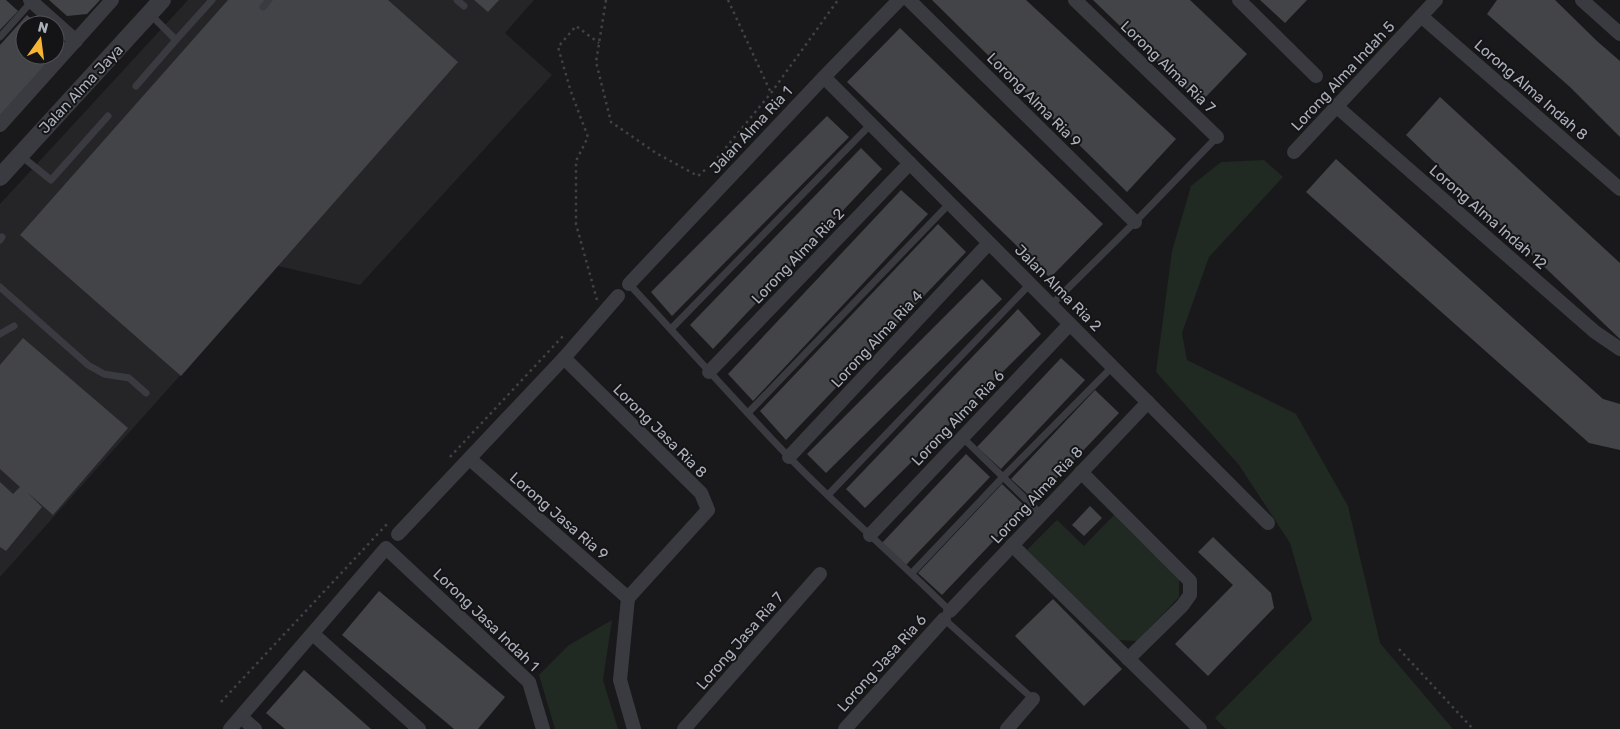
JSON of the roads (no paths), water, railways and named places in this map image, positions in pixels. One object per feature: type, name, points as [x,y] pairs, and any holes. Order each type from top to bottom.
[{"type":"street","points":[[32,0],[76,41]]},
{"type":"street","points":[[0,125],[112,0]]},
{"type":"street","name":"Jalan Alma Jaya","points":[[0,177],[162,0]]},
{"type":"street","name":"Jalan Alma Ria 1","points":[[629,284],[824,76],[899,0]]},
{"type":"street","name":"Lorong Alma Ria 9","points":[[909,0],[1135,222]]},
{"type":"street","name":"Lorong Alma Ria 7","points":[[1075,0],[1217,137]]},
{"type":"street","points":[[1238,0],[1316,76]]},
{"type":"street","name":"Lorong Alma Indah 5","points":[[1294,152],[1436,0]]},
{"type":"street","points":[[1582,0],[1620,34]]},
{"type":"street","name":"Lorong Alma Indah 8","points":[[1421,16],[1620,189]]},
{"type":"street","name":"Jalan Alma Ria 2","points":[[824,76],[1268,523]]},
{"type":"street","name":"Lorong Alma Indah 12","points":[[1336,106],[1595,332],[1620,349]]},
{"type":"street","name":"Lorong Alma Ria 2","points":[[709,372],[910,163]]},
{"type":"street","name":"Lorong Alma Ria 4","points":[[789,457],[990,243]]},
{"type":"street","points":[[393,528],[470,459],[564,358],[618,296]]},
{"type":"street","name":"Lorong Alma Ria 6","points":[[870,535],[1070,324]]},
{"type":"street","name":"Lorong Jasa Ria 8","points":[[564,358],[701,493],[708,510],[628,598]]},
{"type":"street","name":"Lorong Alma Ria 8","points":[[947,615],[1148,402]]},
{"type":"street","name":"Lorong Jasa Ria 9","points":[[470,459],[628,598]]},
{"type":"street","points":[[1081,472],[1190,581],[1190,595],[1182,606],[1128,659]]},
{"type":"street","points":[[1012,545],[1200,729]]},
{"type":"street","name":"Lorong Jasa Indah 1","points":[[313,634],[386,548],[529,682],[543,729]]},
{"type":"street","name":"Lorong Jasa Ria 7","points":[[684,729],[820,574]]},
{"type":"street","points":[[628,598],[620,680],[634,729]]},
{"type":"street","name":"Lorong Jasa Ria 6","points":[[845,729],[947,615]]},
{"type":"street","points":[[230,729],[313,634],[419,729]]},
{"type":"street","points":[[1007,729],[1033,699]]},
{"type":"street","points":[[241,717],[255,729]]},
{"type":"lane","points":[[0,37],[32,0]]},
{"type":"lane","points":[[136,86],[212,0]]},
{"type":"lane","points":[[263,7],[269,0]]},
{"type":"lane","points":[[457,0],[464,6]]},
{"type":"lane","points":[[149,14],[176,40]]},
{"type":"lane","points":[[20,155],[51,180],[108,116]]},
{"type":"lane","points":[[671,329],[871,124]]},
{"type":"lane","points":[[1051,305],[1217,137]]},
{"type":"lane","points":[[748,413],[950,203]]},
{"type":"lane","points":[[629,284],[789,457],[912,573],[947,615],[1033,699]]},
{"type":"lane","points":[[828,495],[1030,284]]},
{"type":"lane","points":[[0,287],[88,365],[104,374],[129,378],[146,393]]},
{"type":"lane","points":[[0,334],[14,326]]},
{"type":"lane","points":[[912,573],[1003,477],[1113,366]]},
{"type":"lane","points":[[962,437],[1041,514]]}]
